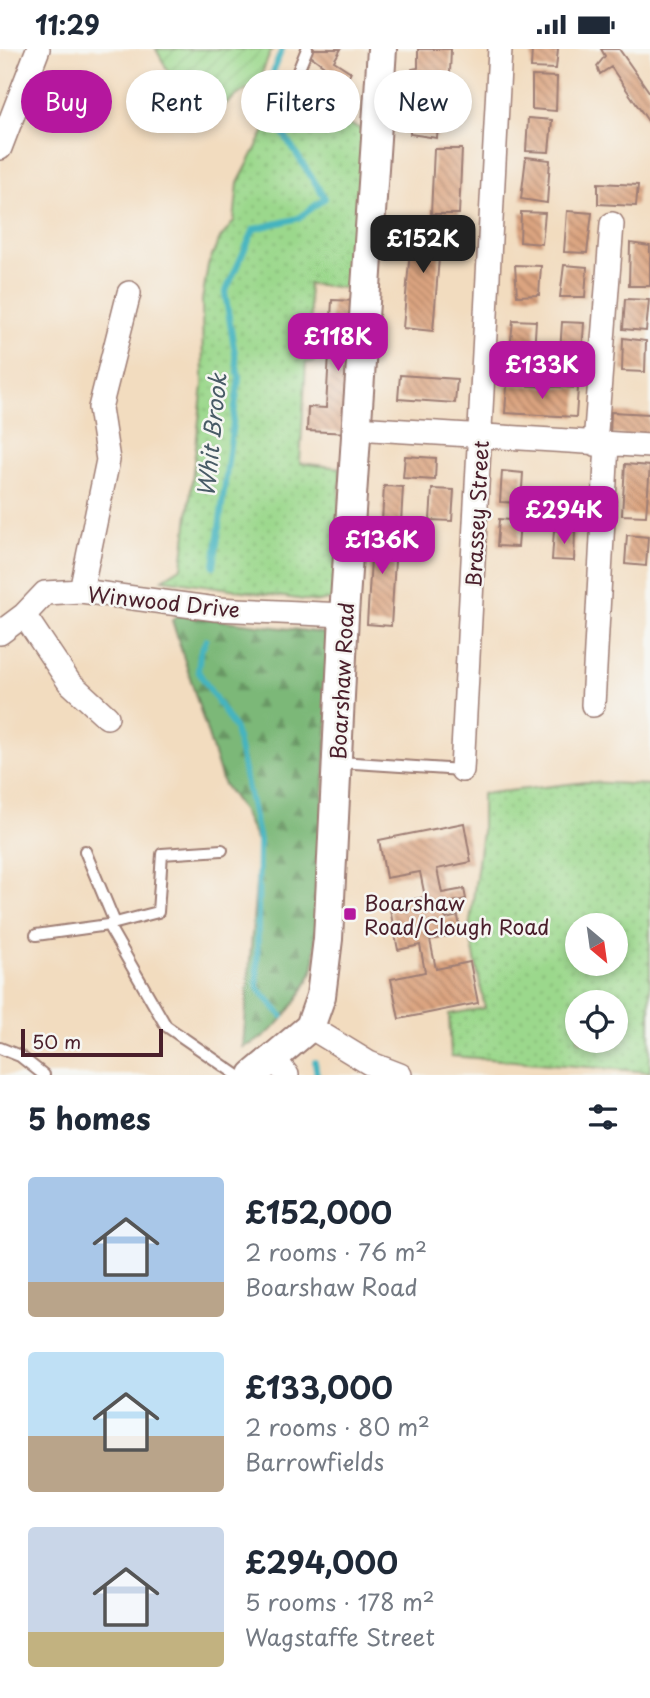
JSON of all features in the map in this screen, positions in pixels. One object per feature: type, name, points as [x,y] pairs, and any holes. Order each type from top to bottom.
[{"type":"street","points":[[0,148],[38,49]]},
{"type":"street","name":"Boarshaw Road","points":[[271,1070],[310,1027],[321,996],[328,939],[344,615],[382,49]]},
{"type":"street","name":"Brassey Street","points":[[462,770],[500,49]]},
{"type":"street","points":[[593,705],[601,444],[612,224]]},
{"type":"street","points":[[81,591],[108,460],[100,408],[129,293]]},
{"type":"street","points":[[356,428],[650,446]]},
{"type":"street","name":"Winwood Drive","points":[[0,633],[24,615],[44,593],[81,591],[216,609],[344,615]]},
{"type":"street","points":[[24,615],[69,682],[107,717]]},
{"type":"street","points":[[310,1027],[369,1063],[400,1075]]},
{"type":"lane","points":[[298,70],[307,49]]},
{"type":"lane","points":[[337,762],[462,770]]},
{"type":"lane","points":[[36,935],[112,924],[158,912],[162,854],[222,850]]},
{"type":"lane","points":[[85,851],[112,924],[166,1025],[237,1075]]},
{"type":"lane","points":[[0,1048],[20,1056],[44,1075]]},
{"type":"green space","points":[[156,49],[272,49],[263,70],[241,70],[241,93],[227,103],[227,70],[167,70]]},
{"type":"green space","points":[[360,128],[364,130],[356,289],[308,284],[314,362],[306,363],[300,463],[341,468],[334,599],[318,602],[163,579],[182,567],[203,385],[202,300],[208,265],[219,240],[234,221],[238,183],[264,133],[360,133]]},
{"type":"green space","points":[[178,615],[323,633],[332,643],[314,968],[286,1015],[266,1035],[243,1047],[259,846],[242,810],[223,783],[172,620]]},
{"type":"green space","points":[[586,782],[650,785],[650,1072],[451,1056],[449,1014],[485,1008],[469,930],[482,832],[482,794]]},
{"type":"building","points":[[311,49],[341,49],[334,61],[348,70],[330,70],[308,54]]},
{"type":"building","points":[[418,49],[451,49],[450,70],[412,70],[418,68]]},
{"type":"building","points":[[532,49],[558,49],[556,69],[531,68]]},
{"type":"building","points":[[601,49],[619,49],[650,93],[650,124],[611,67],[600,74],[597,66],[605,56]]},
{"type":"building","points":[[532,76],[557,77],[556,111],[532,109]]},
{"type":"building","points":[[528,118],[552,120],[549,152],[526,151]]},
{"type":"building","points":[[410,133],[437,133],[437,138]]},
{"type":"building","points":[[434,149],[462,149],[459,214],[431,214]]},
{"type":"building","points":[[526,157],[550,160],[547,203],[521,199]]},
{"type":"building","points":[[598,183],[638,185],[636,206],[598,204]]},
{"type":"building","points":[[567,211],[592,213],[587,253],[564,252]]},
{"type":"building","points":[[521,212],[545,213],[542,244],[520,242]]},
{"type":"building","points":[[413,218],[442,221],[433,331],[403,328]]},
{"type":"building","points":[[630,243],[650,246],[650,286],[629,286]]},
{"type":"building","points":[[515,265],[541,266],[539,295],[517,296]]},
{"type":"building","points":[[564,265],[587,267],[585,297],[560,297]]},
{"type":"building","points":[[625,299],[649,300],[646,331],[623,329]]},
{"type":"building","points":[[332,300],[357,301],[350,433],[307,431],[308,407],[326,408]]},
{"type":"building","points":[[513,320],[536,321],[534,353],[510,350]]},
{"type":"building","points":[[562,322],[584,323],[582,354],[560,353]]},
{"type":"building","points":[[623,338],[646,341],[645,372],[622,371]]},
{"type":"building","points":[[400,375],[457,379],[455,403],[398,399]]},
{"type":"building","points":[[507,385],[578,388],[576,417],[505,413]]},
{"type":"building","points":[[611,412],[650,414],[650,437],[610,434]]},
{"type":"building","points":[[405,456],[436,458],[435,480],[403,478]]},
{"type":"building","points":[[625,464],[650,466],[646,516],[622,515]]},
{"type":"building","points":[[502,471],[523,473],[521,503],[500,502]]},
{"type":"building","points":[[384,486],[403,487],[401,523],[382,522]]},
{"type":"building","points":[[432,489],[454,490],[452,521],[430,520]]},
{"type":"building","points":[[499,519],[520,521],[518,547],[497,546]]},
{"type":"building","points":[[373,527],[397,528],[391,626],[367,624]]},
{"type":"building","points":[[554,530],[575,531],[574,561],[552,560]]},
{"type":"building","points":[[627,535],[648,537],[646,566],[625,564]]},
{"type":"building","points":[[464,823],[471,862],[437,869],[442,893],[464,889],[466,899],[443,904],[446,919],[458,916],[461,934],[430,940],[436,969],[470,962],[478,1003],[399,1019],[391,979],[425,972],[420,945],[398,950],[389,904],[425,897],[420,872],[386,878],[379,840]]},
{"type":"waterway","name":"Whit Brook","points":[[214,566],[239,378],[225,293],[254,229],[299,218],[325,198],[262,101],[282,49]]},
{"type":"waterway","name":"Whit Brook","points":[[206,640],[200,653],[198,671],[235,729],[259,840],[257,987],[282,1016]]},
{"type":"waterway","name":"Whit Brook","points":[[315,1062],[317,1075]]},
{"type":"place","name":"Boarshaw Road/Clough Road","points":[[350,914]]}]
